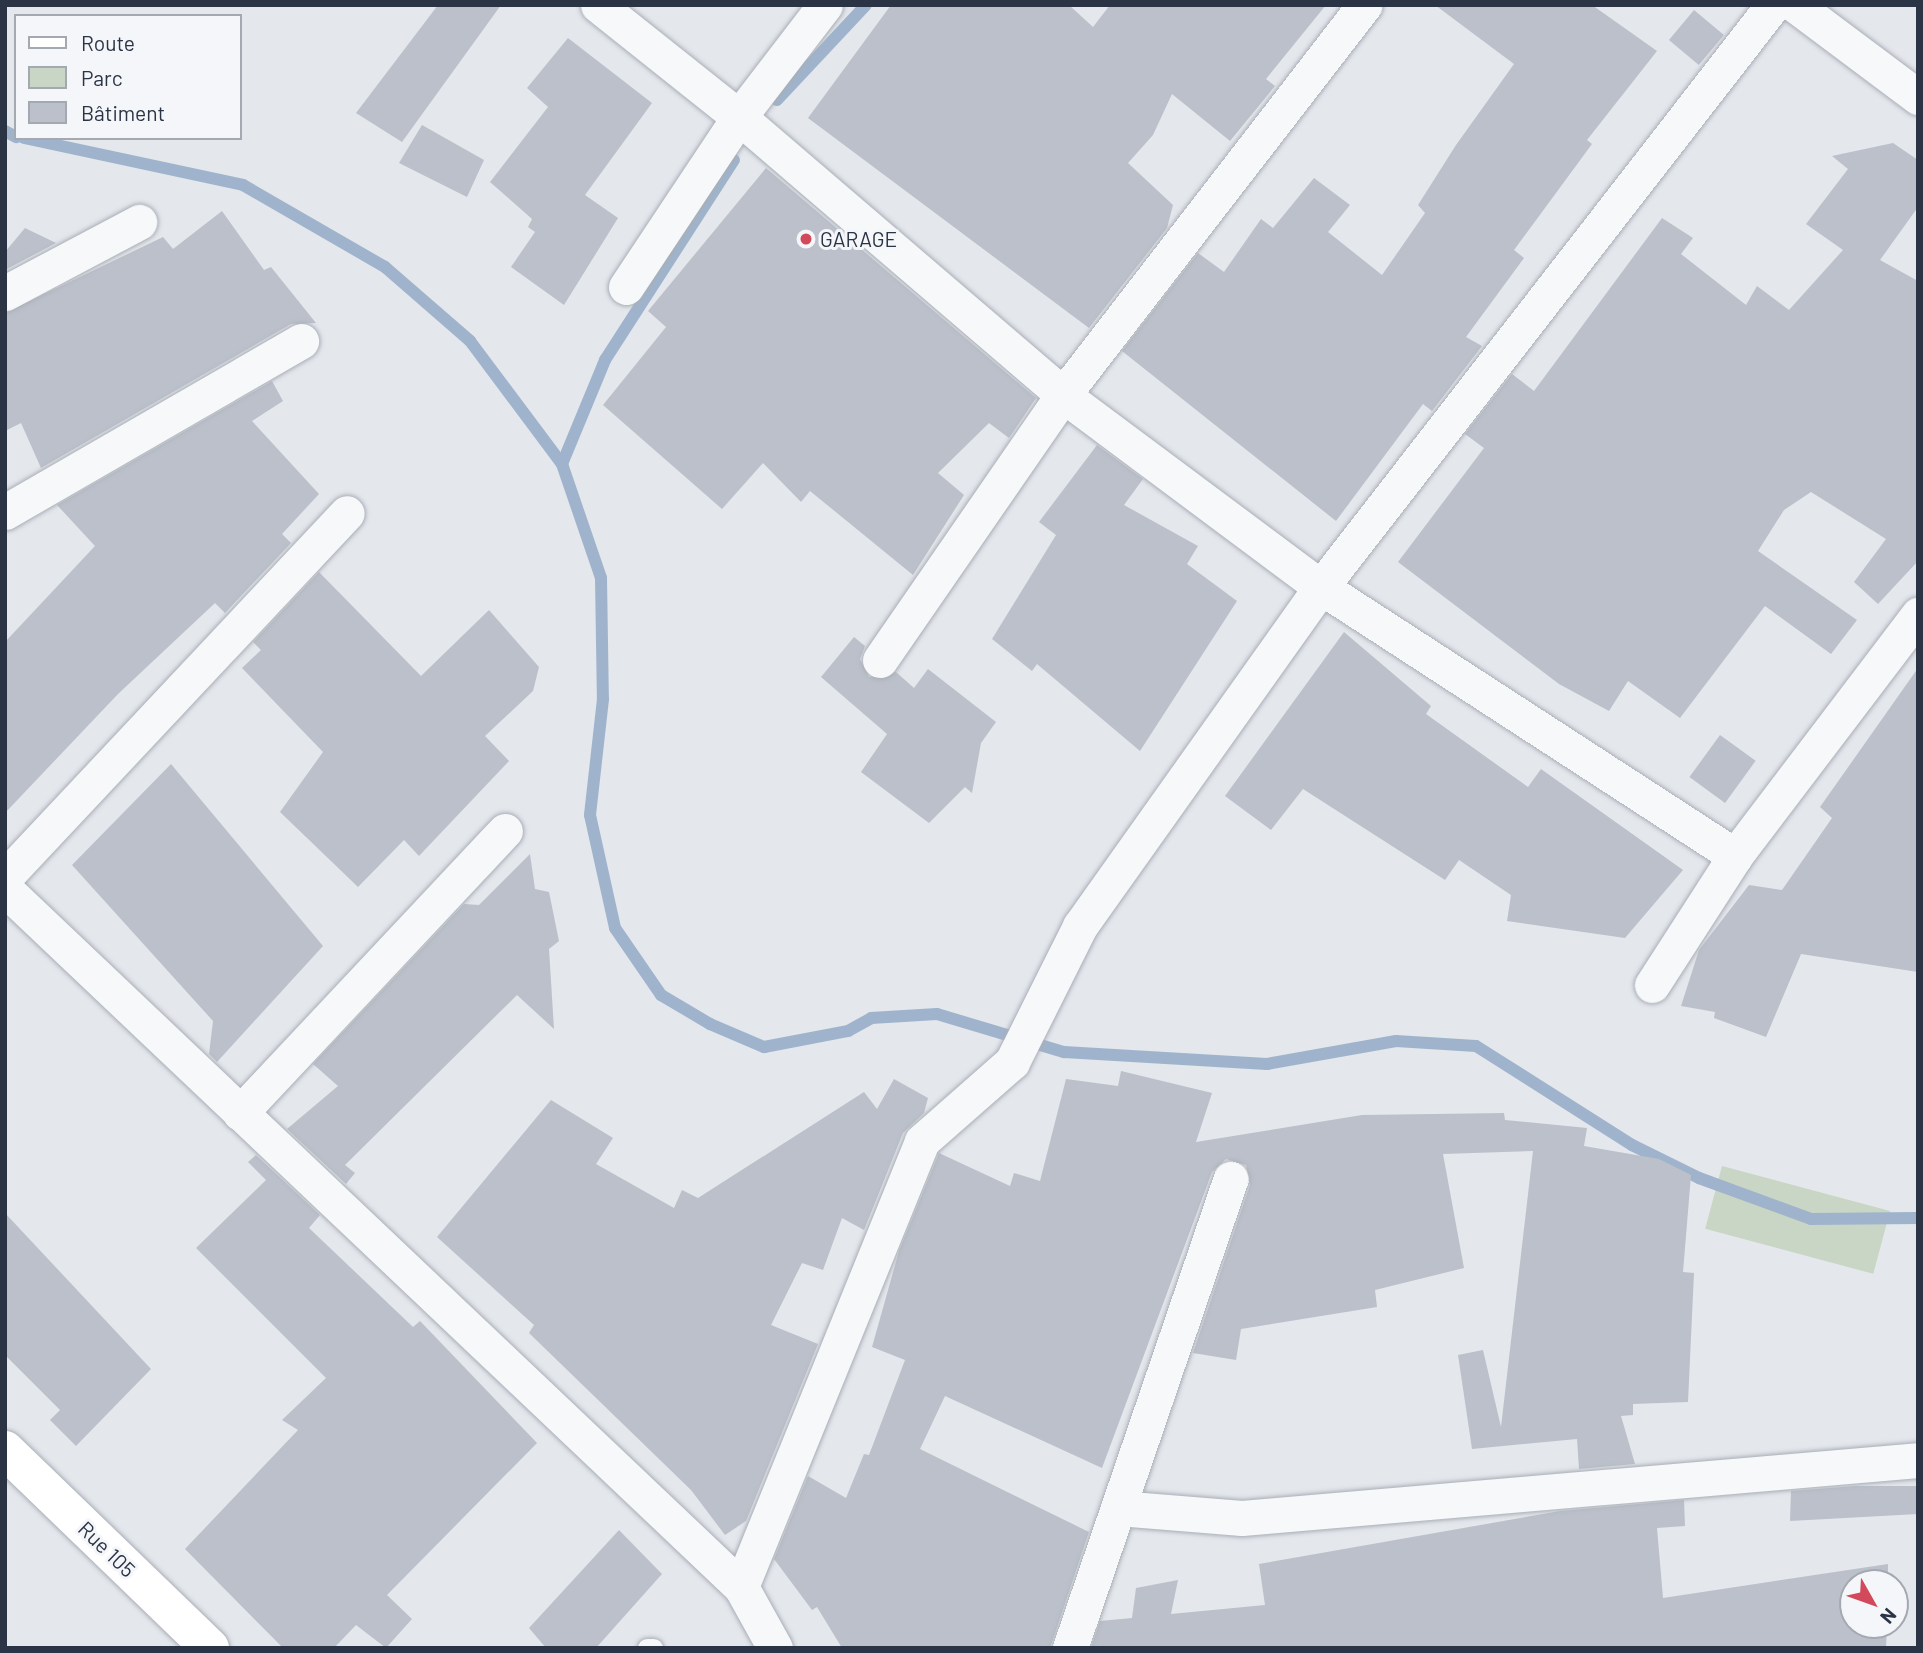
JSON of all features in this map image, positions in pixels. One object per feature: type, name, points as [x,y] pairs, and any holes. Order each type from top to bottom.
[{"type":"street","points":[[598,5],[739,117],[1063,396],[1321,587],[1735,856]]},
{"type":"street","points":[[626,287],[739,117],[825,5]]},
{"type":"street","points":[[880,660],[1063,396],[1364,5]]},
{"type":"street","points":[[741,1587],[922,1141],[1013,1062],[1080,926],[1321,587],[1773,5]]},
{"type":"street","points":[[1795,5],[1918,97]]},
{"type":"street","points":[[5,293],[139,222]]},
{"type":"street","points":[[5,512],[301,341]]},
{"type":"street","points":[[5,877],[347,513]]},
{"type":"street","points":[[1652,985],[1735,856],[1918,615]]},
{"type":"street","points":[[240,1113],[505,831]]},
{"type":"street","points":[[5,889],[741,1587],[775,1648]]},
{"type":"street","points":[[1070,1648],[1231,1179]]},
{"type":"street","name":"Rue 105","points":[[5,1450],[210,1648]]},
{"type":"street","points":[[1118,1508],[1242,1518],[1918,1460]]},
{"type":"lane","points":[[647,1648],[654,1648]]},
{"type":"green space","points":[[1722,1166],[1890,1211],[1873,1274],[1705,1229]]},
{"type":"building","points":[[438,5],[501,5],[402,142],[356,113]]},
{"type":"building","points":[[891,5],[1069,5],[1093,27],[1110,5],[1326,5],[1266,79],[1275,86],[1230,141],[1172,94],[1153,135],[1128,163],[1173,205],[1167,228],[1089,328],[808,118]]},
{"type":"building","points":[[1435,5],[1592,5],[1657,51],[1587,140],[1592,144],[1514,250],[1524,258],[1466,337],[1482,346],[1432,411],[1423,404],[1336,521],[1122,351],[1198,253],[1224,272],[1261,219],[1273,228],[1314,178],[1350,205],[1328,232],[1382,275],[1425,213],[1418,205],[1456,145],[1514,64]]},
{"type":"building","points":[[1694,10],[1724,35],[1699,65],[1669,40]]},
{"type":"building","points":[[568,38],[652,103],[585,195],[618,218],[564,305],[511,267],[535,232],[528,227],[532,219],[490,182],[548,107],[527,88]]},
{"type":"building","points":[[422,125],[484,160],[467,197],[399,163]]},
{"type":"building","points":[[1893,143],[1918,160],[1918,207],[1880,260],[1918,281],[1918,561],[1878,604],[1854,582],[1886,539],[1811,492],[1784,510],[1758,551],[1857,620],[1831,654],[1765,606],[1680,718],[1628,681],[1609,711],[1559,684],[1398,562],[1484,448],[1465,434],[1512,374],[1534,391],[1662,218],[1693,238],[1681,254],[1746,305],[1757,286],[1789,310],[1843,250],[1806,224],[1848,169],[1832,156]]},
{"type":"building","points":[[766,168],[1036,398],[1009,438],[989,423],[938,473],[964,495],[913,575],[810,491],[801,502],[763,463],[722,509],[603,405],[666,327],[648,311]]},
{"type":"building","points":[[222,211],[264,270],[271,267],[316,323],[291,324],[41,468],[21,423],[5,431],[5,313],[163,237],[173,249]]},
{"type":"building","points":[[25,228],[56,243],[5,270],[5,252]]},
{"type":"building","points":[[272,381],[283,401],[252,421],[319,494],[282,534],[291,543],[225,613],[215,603],[118,694],[5,813],[5,642],[95,546],[57,505]]},
{"type":"building","points":[[1097,445],[1143,479],[1124,505],[1198,546],[1187,564],[1237,601],[1140,751],[1037,664],[1032,671],[992,639],[1056,535],[1039,522]]},
{"type":"building","points":[[319,572],[421,676],[489,610],[539,667],[533,691],[485,736],[509,761],[419,856],[404,840],[358,887],[280,812],[323,752],[242,668],[261,650],[253,642]]},
{"type":"building","points":[[1344,632],[1431,706],[1426,714],[1528,787],[1541,769],[1683,870],[1625,938],[1507,921],[1511,895],[1459,860],[1445,880],[1303,789],[1271,830],[1225,796]]},
{"type":"building","points":[[854,637],[865,646],[860,659],[869,677],[896,672],[914,688],[928,669],[996,722],[981,743],[972,793],[965,787],[929,823],[861,772],[887,734],[821,677]]},
{"type":"building","points":[[1918,668],[1918,972],[1801,954],[1766,1037],[1714,1018],[1715,1012],[1681,1006],[1699,950],[1749,885],[1782,890],[1832,818],[1820,807]]},
{"type":"building","points":[[1720,735],[1756,761],[1725,803],[1689,777]]},
{"type":"building","points":[[171,764],[323,946],[217,1062],[209,1054],[213,1021],[72,865]]},
{"type":"building","points":[[530,854],[535,889],[549,892],[559,941],[549,949],[554,1029],[517,995],[345,1165],[355,1173],[346,1184],[287,1129],[338,1086],[313,1064],[464,904],[479,905]]},
{"type":"building","points":[[1121,1071],[1212,1093],[1196,1142],[1362,1115],[1504,1113],[1505,1120],[1587,1128],[1584,1146],[1659,1159],[1691,1175],[1683,1272],[1694,1273],[1688,1402],[1633,1404],[1633,1415],[1621,1416],[1635,1464],[1579,1469],[1577,1439],[1472,1449],[1458,1355],[1483,1350],[1501,1427],[1533,1151],[1443,1154],[1464,1268],[1375,1290],[1377,1307],[1241,1329],[1236,1360],[1193,1353],[1250,1185],[1246,1165],[1226,1159],[1212,1172],[1102,1468],[945,1396],[920,1449],[1089,1532],[1050,1648],[842,1648],[817,1607],[812,1610],[774,1559],[808,1476],[846,1498],[864,1454],[869,1455],[905,1360],[872,1347],[899,1251],[939,1153],[1010,1186],[1014,1173],[1040,1181],[1066,1079],[1118,1086]]},
{"type":"building","points":[[894,1079],[928,1098],[924,1113],[903,1133],[864,1230],[842,1218],[823,1270],[802,1263],[771,1325],[818,1344],[746,1521],[725,1535],[691,1490],[529,1333],[534,1325],[437,1237],[551,1100],[613,1138],[596,1164],[674,1208],[682,1190],[698,1198],[864,1092],[877,1109]]},
{"type":"building","points":[[256,1155],[320,1215],[309,1228],[413,1327],[420,1321],[537,1443],[387,1595],[412,1619],[386,1648],[356,1625],[334,1648],[283,1648],[185,1549],[298,1430],[282,1420],[326,1378],[196,1248],[266,1180],[248,1162]]},
{"type":"building","points":[[5,1213],[151,1369],[76,1446],[50,1420],[60,1410],[5,1355]]},
{"type":"building","points":[[1855,1486],[1918,1486],[1918,1514],[1790,1521],[1791,1491]]},
{"type":"building","points":[[1684,1500],[1685,1526],[1657,1528],[1663,1598],[1839,1571],[1839,1639],[1886,1639],[1886,1648],[1091,1648],[1100,1621],[1132,1618],[1136,1588],[1178,1580],[1171,1614],[1265,1605],[1259,1564],[1560,1511]]},
{"type":"building","points":[[619,1530],[662,1574],[596,1648],[546,1648],[529,1628]]},
{"type":"building","points":[[1888,1564],[1888,1569],[1855,1569]]},
{"type":"waterway","points":[[777,100],[866,5]]},
{"type":"waterway","points":[[5,131],[14,136]]},
{"type":"waterway","points":[[33,140],[243,185],[385,267],[470,341],[562,464],[601,578],[603,699],[590,815],[615,928],[661,995],[710,1024],[764,1047],[848,1031],[871,1018],[937,1014],[1064,1052],[1267,1064],[1396,1041],[1476,1046],[1632,1145],[1699,1178],[1811,1219],[1918,1218]]},
{"type":"waterway","points":[[562,464],[605,360],[734,160]]},
{"type":"place","name":"GARAGE","points":[[806,239]]}]
